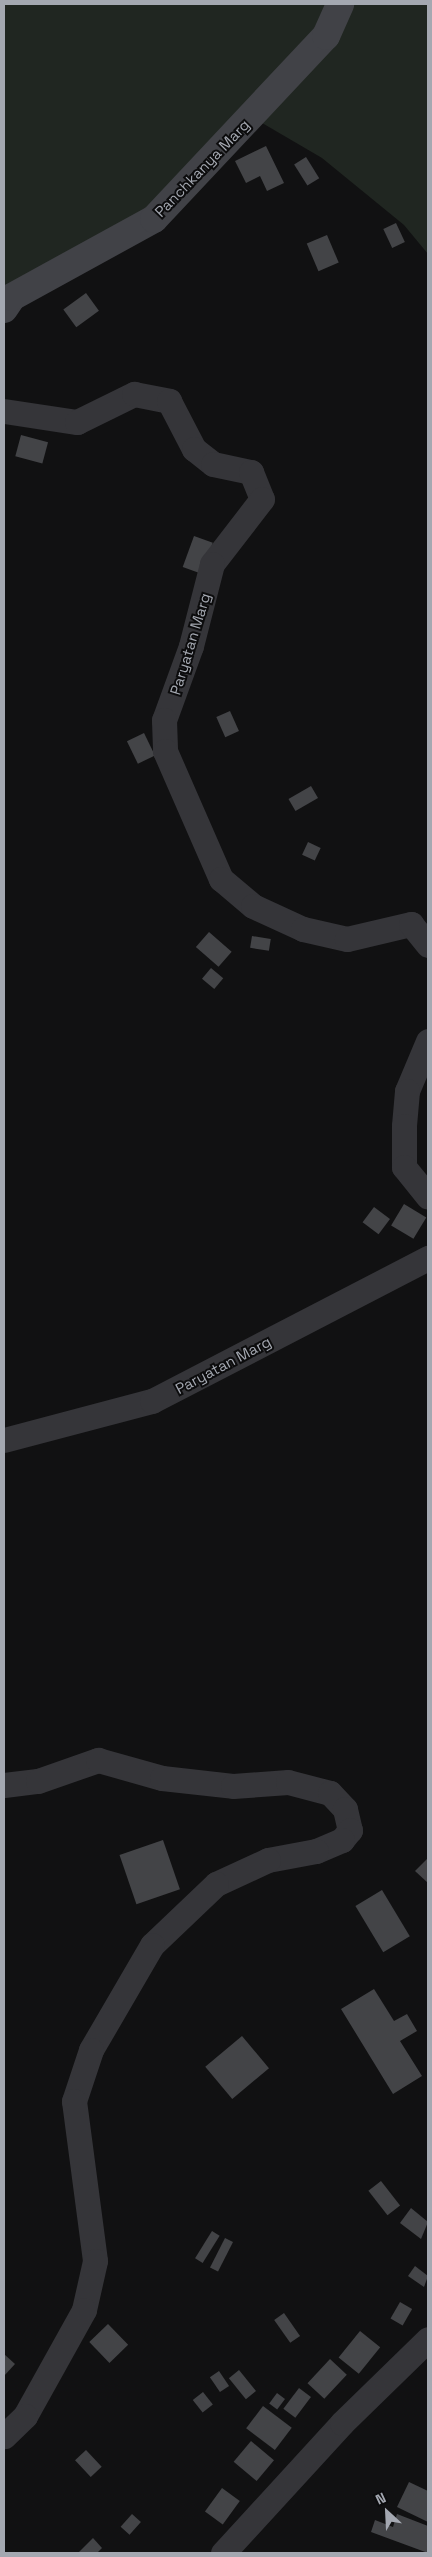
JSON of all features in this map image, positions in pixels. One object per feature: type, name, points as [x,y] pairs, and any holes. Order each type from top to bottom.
[{"type":"street","name":"Panchkanya Marg","points":[[4,309],[12,297],[154,219],[326,36],[340,4]]},
{"type":"street","name":"Paryatan Marg","points":[[4,411],[78,422],[134,394],[169,401],[194,449],[213,464],[251,472],[262,499],[212,564],[191,646],[164,720],[165,751],[221,879],[253,906],[303,929],[347,938],[411,924],[428,945]]},
{"type":"street","points":[[428,1041],[407,1091],[404,1126],[404,1167],[428,1197]]},
{"type":"street","name":"Paryatan Marg","points":[[4,1440],[152,1401],[428,1258]]},
{"type":"street","points":[[4,1785],[38,1781],[98,1760],[162,1778],[233,1786],[288,1782],[330,1793],[345,1809],[350,1830],[342,1840],[316,1852],[268,1860],[216,1884],[152,1945],[91,2050],[74,2101],[96,2260],[84,2310],[25,2416],[4,2436]]},
{"type":"street","points":[[223,2553],[342,2423],[428,2340]]},
{"type":"shaded area","points":[[4,4],[428,4],[428,254],[404,225],[322,158],[252,117],[154,219],[4,309]]},
{"type":"building","points":[[266,146],[284,183],[267,191],[260,176],[246,183],[235,161]]},
{"type":"building","points":[[306,157],[319,178],[307,186],[294,164]]},
{"type":"building","points":[[396,223],[405,242],[392,248],[383,229]]},
{"type":"building","points":[[327,235],[339,263],[318,271],[307,244]]},
{"type":"building","points":[[86,293],[99,311],[76,327],[63,309]]},
{"type":"building","points":[[21,435],[48,442],[42,463],[15,456]]},
{"type":"building","points":[[194,536],[213,543],[202,574],[183,567]]},
{"type":"building","points":[[230,711],[239,731],[225,737],[216,717]]},
{"type":"building","points":[[144,733],[155,755],[138,764],[127,741]]},
{"type":"building","points":[[311,786],[318,798],[295,811],[288,799]]},
{"type":"building","points":[[308,842],[321,848],[315,861],[302,855]]},
{"type":"building","points":[[209,932],[232,952],[219,967],[196,947]]},
{"type":"building","points":[[252,936],[271,939],[269,951],[250,948]]},
{"type":"building","points":[[211,968],[223,978],[214,989],[202,979]]},
{"type":"building","points":[[404,1204],[426,1217],[413,1239],[391,1225]]},
{"type":"building","points":[[374,1207],[390,1219],[379,1234],[363,1222]]},
{"type":"building","points":[[163,1840],[180,1889],[136,1904],[120,1855]]},
{"type":"building","points":[[428,1858],[428,1883],[415,1871]]},
{"type":"building","points":[[382,1890],[410,1936],[383,1952],[355,1906]]},
{"type":"building","points":[[374,1989],[394,2021],[407,2014],[417,2031],[400,2041],[422,2076],[393,2094],[341,2009]]},
{"type":"building","points":[[242,2036],[269,2068],[232,2099],[205,2067]]},
{"type":"building","points":[[381,2181],[400,2205],[387,2215],[368,2191]]},
{"type":"building","points":[[411,2208],[428,2222],[421,2239],[400,2223]]},
{"type":"building","points":[[212,2231],[220,2236],[203,2263],[195,2258]]},
{"type":"building","points":[[225,2238],[233,2242],[218,2271],[210,2267]]},
{"type":"building","points":[[415,2266],[428,2276],[424,2287],[408,2276]]},
{"type":"building","points":[[400,2302],[412,2309],[403,2325],[391,2318]]},
{"type":"building","points":[[284,2313],[300,2336],[290,2343],[274,2320]]},
{"type":"building","points":[[108,2324],[128,2345],[109,2363],[89,2342]]},
{"type":"building","points":[[360,2331],[380,2347],[359,2374],[339,2357]]},
{"type":"building","points":[[4,2354],[15,2364],[4,2376]]},
{"type":"building","points":[[330,2359],[347,2375],[324,2399],[307,2383]]},
{"type":"building","points":[[239,2370],[256,2391],[246,2399],[229,2378]]},
{"type":"building","points":[[219,2371],[229,2386],[220,2392],[210,2377]]},
{"type":"building","points":[[299,2388],[311,2397],[295,2418],[283,2409]]},
{"type":"building","points":[[203,2392],[213,2405],[203,2413],[193,2400]]},
{"type":"building","points":[[277,2393],[285,2399],[277,2409],[269,2403]]},
{"type":"building","points":[[263,2406],[292,2428],[275,2450],[246,2428]]},
{"type":"building","points":[[251,2441],[274,2460],[257,2481],[234,2462]]},
{"type":"building","points":[[86,2450],[102,2467],[91,2477],[75,2460]]},
{"type":"building","points":[[409,2482],[428,2491],[428,2522],[397,2507]]},
{"type":"building","points":[[222,2488],[240,2501],[223,2524],[205,2511]]},
{"type":"building","points":[[132,2514],[141,2522],[130,2535],[121,2527]]},
{"type":"building","points":[[397,2514],[428,2526],[428,2553],[371,2532],[375,2520],[393,2527]]},
{"type":"building","points":[[93,2538],[102,2548],[97,2553],[78,2553]]}]
